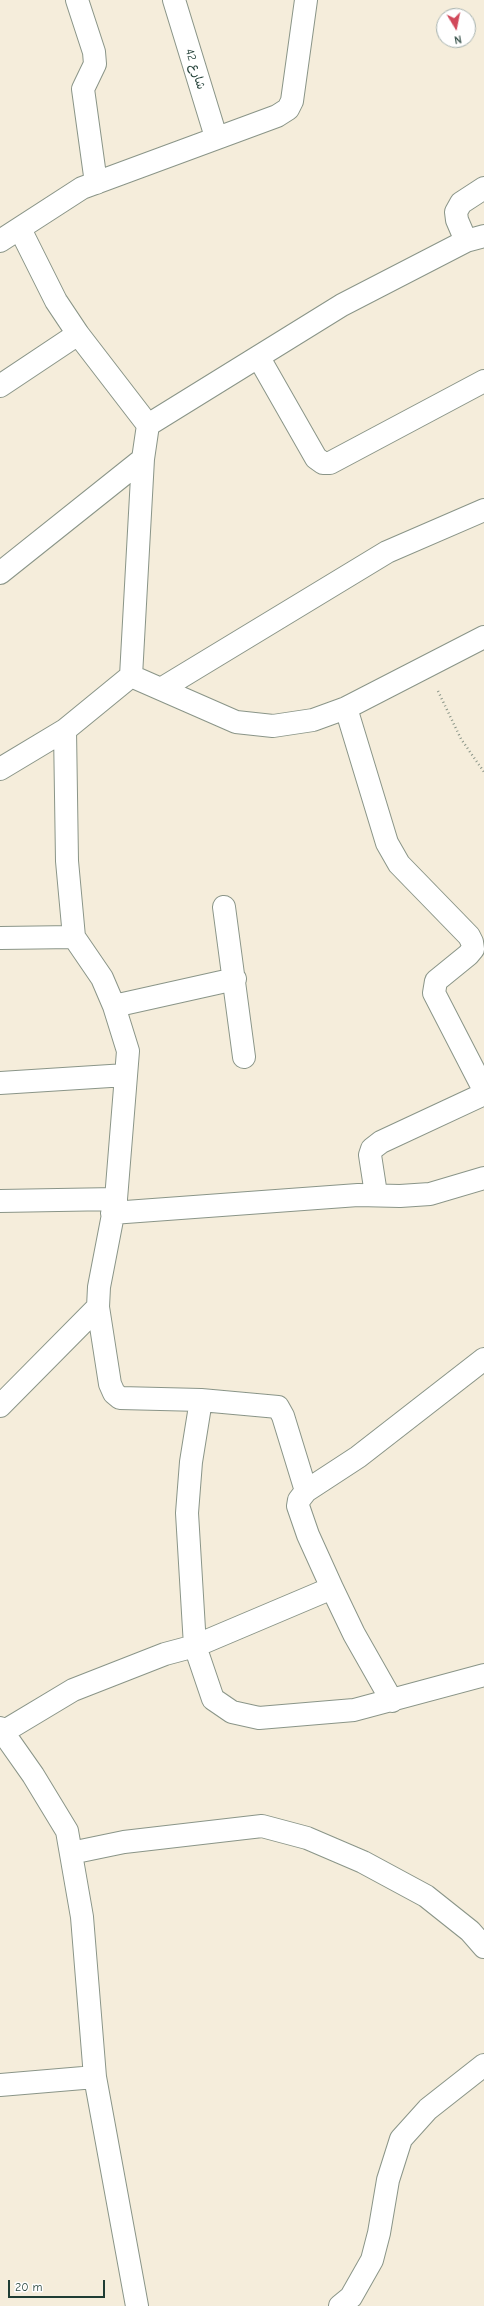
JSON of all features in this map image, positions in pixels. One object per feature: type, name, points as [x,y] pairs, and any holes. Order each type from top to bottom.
[{"type":"street","points":[[77,0],[94,52],[95,64],[83,89],[96,183]]},
{"type":"street","name":"شارع 42","points":[[174,0],[216,137]]},
{"type":"street","points":[[0,241],[82,188],[216,137],[277,116],[288,109],[292,101],[306,0]]},
{"type":"street","points":[[148,425],[259,358],[342,304],[475,238],[457,220],[456,212],[461,203],[484,188]]},
{"type":"street","points":[[0,769],[65,730],[131,676],[143,459],[148,425],[78,334],[56,301],[20,229]]},
{"type":"street","points":[[0,386],[78,334]]},
{"type":"street","points":[[259,358],[316,458],[323,463],[330,463],[484,381]]},
{"type":"street","points":[[0,573],[143,459]]},
{"type":"street","points":[[161,689],[387,552],[484,510]]},
{"type":"street","points":[[131,676],[236,722],[273,726],[313,720],[346,708],[484,637]]},
{"type":"street","points":[[346,708],[387,843],[399,864],[469,936],[472,942],[473,949],[468,955],[436,981],[434,993],[484,1090]]},
{"type":"street","points":[[65,730],[67,861],[74,937],[102,978],[114,1006],[128,1051],[114,1206],[99,1287],[98,1307],[110,1384],[114,1393],[120,1398],[201,1400],[278,1407],[283,1416],[306,1491]]},
{"type":"street","points":[[224,907],[235,979],[244,1057]]},
{"type":"street","points":[[0,938],[74,937]]},
{"type":"street","points":[[114,1006],[235,979]]},
{"type":"street","points":[[0,1083],[126,1075]]},
{"type":"street","points":[[376,1194],[370,1155],[372,1149],[381,1142],[484,1094]]},
{"type":"street","points":[[0,1201],[114,1206],[376,1194],[400,1196],[430,1194],[484,1178]]},
{"type":"street","points":[[0,1406],[7,1385],[98,1307]]},
{"type":"street","points":[[392,1701],[354,1634],[332,1588],[308,1535],[298,1506],[298,1500],[306,1491],[358,1457],[484,1358]]},
{"type":"street","points":[[201,1400],[191,1462],[187,1513],[195,1646],[214,1699],[232,1712],[259,1718],[354,1710],[484,1675]]},
{"type":"street","points":[[137,2306],[95,2078],[82,1917],[67,1831],[33,1775],[1,1730],[73,1690],[165,1654],[195,1646],[332,1588]]},
{"type":"street","points":[[71,1853],[124,1842],[262,1826],[307,1838],[363,1862],[384,1873],[426,1896],[470,1931],[484,1947]]},
{"type":"street","points":[[340,2306],[351,2297],[372,2260],[379,2233],[388,2180],[401,2139],[428,2109],[484,2065]]},
{"type":"street","points":[[0,2085],[95,2078]]},
{"type":"path","points":[[426,667],[461,739],[484,772]]}]
